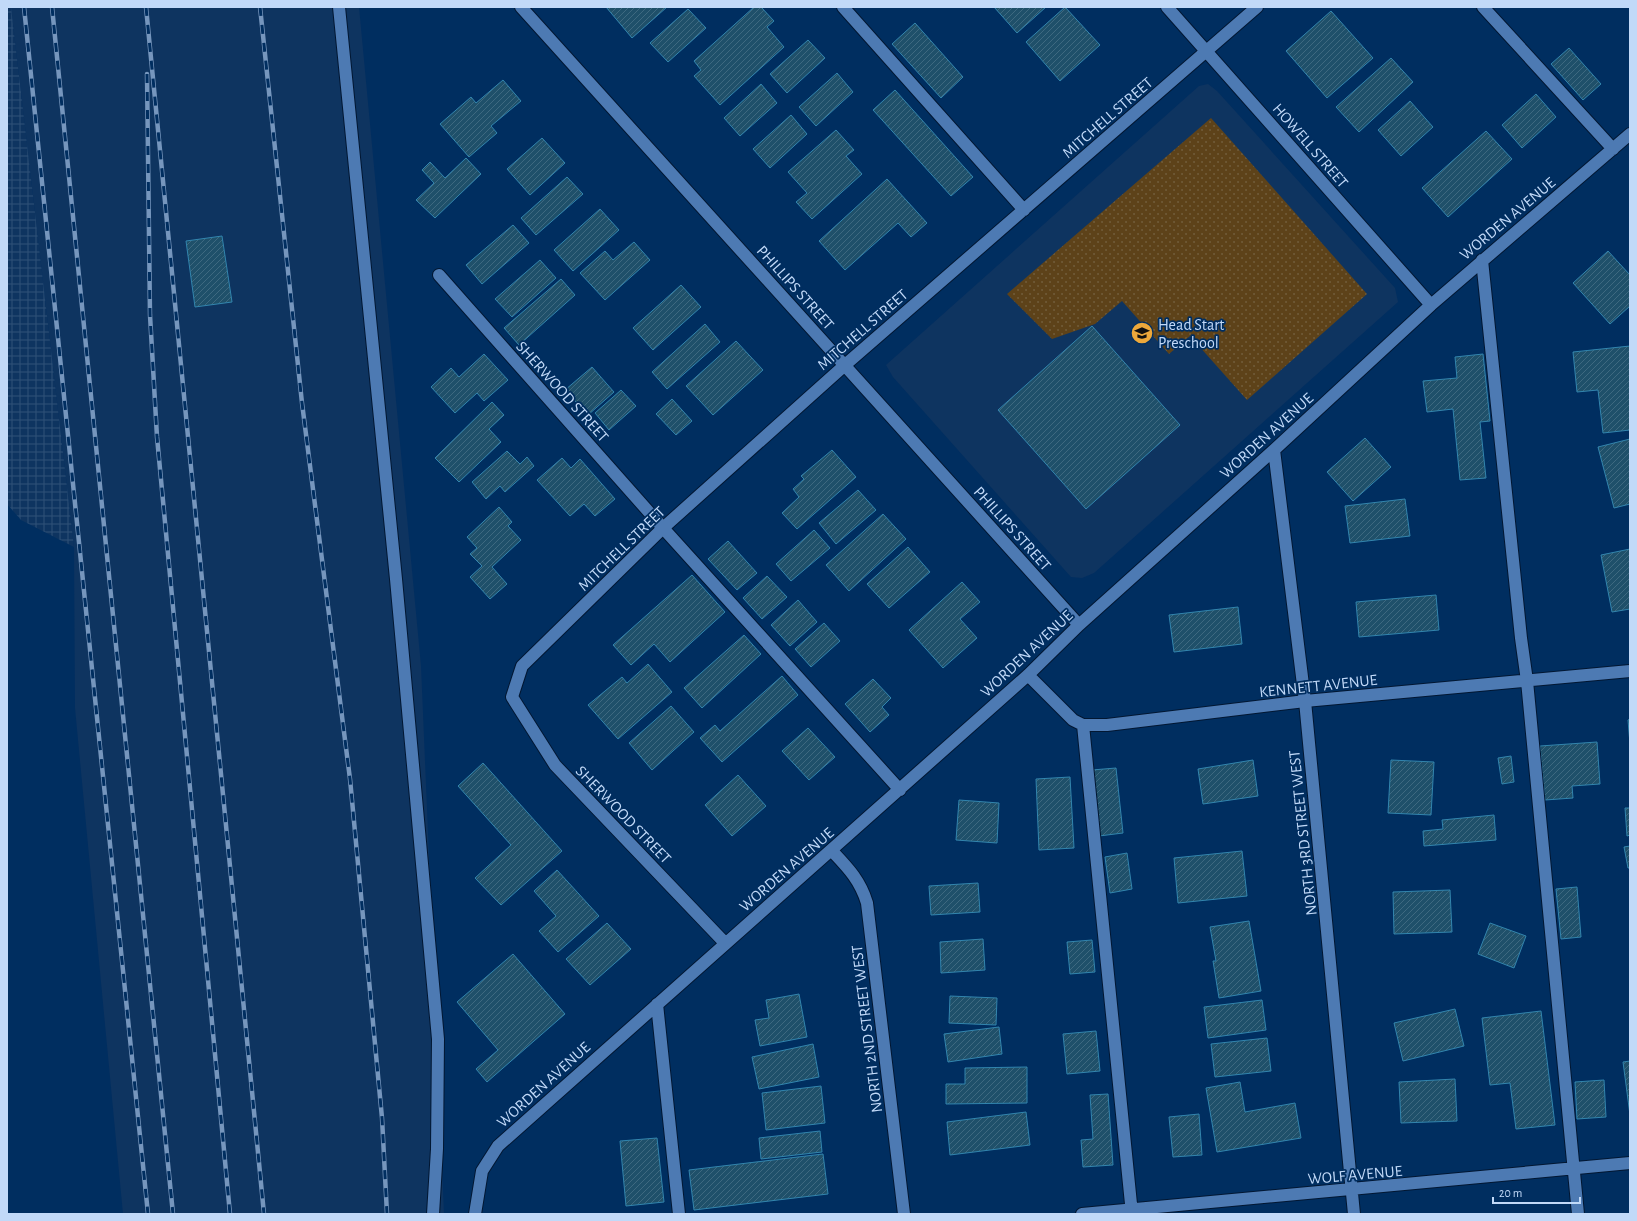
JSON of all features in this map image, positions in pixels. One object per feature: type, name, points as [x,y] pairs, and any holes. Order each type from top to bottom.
[{"type":"street","points":[[339,7],[396,579],[438,1039],[437,1149],[433,1214]]},
{"type":"street","name":"PHILLIPS STREET","points":[[520,7],[1079,625]]},
{"type":"street","points":[[843,7],[1024,210]]},
{"type":"street","name":"HOWELL STREET","points":[[1167,7],[1431,305]]},
{"type":"street","name":"MITCHELL STREET","points":[[512,697],[522,666],[663,528],[845,365],[1257,7]]},
{"type":"street","points":[[1483,7],[1613,149]]},
{"type":"street","name":"WORDEN AVENUE","points":[[475,1214],[482,1171],[498,1146],[725,943],[832,851],[1028,675],[1079,625],[1274,450],[1431,305],[1630,134]]},
{"type":"street","points":[[1482,260],[1521,638],[1527,681],[1578,1214]]},
{"type":"street","name":"SHERWOOD STREET","points":[[439,275],[663,528],[900,790]]},
{"type":"street","name":"NORTH 3RD STREET WEST","points":[[1274,450],[1305,701],[1354,1214]]},
{"type":"street","name":"KENNETT AVENUE","points":[[1082,725],[1107,725],[1305,701],[1630,671]]},
{"type":"street","points":[[1028,675],[1073,720],[1082,725],[1132,1212]]},
{"type":"street","name":"SHERWOOD STREET","points":[[512,697],[555,765],[725,943]]},
{"type":"street","name":"NORTH 2ND STREET WEST","points":[[832,851],[851,871],[862,888],[867,903],[904,1214]]},
{"type":"street","points":[[657,1004],[680,1214]]},
{"type":"street","name":"WOLF AVENUE","points":[[1082,1214],[1132,1212],[1630,1163]]},
{"type":"shaded area","points":[[7,7],[11,7],[74,547],[21,520],[7,504]]},
{"type":"shaded area","points":[[11,7],[359,7],[421,666],[444,1214],[123,1214],[75,708],[74,547]]},
{"type":"shaded area","name":"Head Start Preschool","points":[[1208,84],[1217,91],[1395,288],[1398,302],[1094,573],[1082,578],[1071,577],[893,377],[886,365],[1199,86]]},
{"type":"shaded area","points":[[1211,118],[1367,294],[1247,400],[1190,336],[1169,354],[1122,301],[1095,324],[1052,339],[1007,294]]},
{"type":"building","points":[[606,7],[667,7],[632,38]]},
{"type":"building","points":[[754,7],[761,7],[774,21],[767,27],[784,47],[720,105],[694,76],[701,70],[694,61]]},
{"type":"building","points":[[994,7],[1046,7],[1017,33]]},
{"type":"building","points":[[1065,7],[1100,45],[1060,81],[1026,42]]},
{"type":"building","points":[[688,9],[706,28],[668,62],[650,43]]},
{"type":"building","points":[[1331,11],[1373,58],[1327,98],[1286,51]]},
{"type":"building","points":[[915,23],[963,77],[941,98],[892,44]]},
{"type":"building","points":[[808,40],[825,58],[787,93],[770,74]]},
{"type":"building","points":[[1569,48],[1601,84],[1583,100],[1551,64]]},
{"type":"building","points":[[1391,58],[1413,82],[1359,132],[1336,107]]},
{"type":"building","points":[[837,73],[853,92],[816,126],[799,107]]},
{"type":"building","points":[[503,80],[521,101],[491,126],[497,133],[469,157],[440,124],[471,97],[476,103]]},
{"type":"building","points":[[761,84],[777,103],[740,136],[724,118]]},
{"type":"building","points":[[895,90],[973,177],[951,196],[873,110]]},
{"type":"building","points":[[1536,94],[1556,117],[1522,148],[1502,125]]},
{"type":"building","points":[[1410,101],[1433,127],[1401,156],[1378,130]]},
{"type":"building","points":[[791,115],[807,134],[770,168],[753,149]]},
{"type":"building","points":[[836,130],[854,150],[846,156],[862,174],[812,219],[796,202],[807,193],[788,172]]},
{"type":"building","points":[[1486,131],[1512,159],[1448,217],[1422,188]]},
{"type":"building","points":[[542,138],[565,163],[530,195],[507,169]]},
{"type":"building","points":[[466,158],[481,174],[435,218],[416,200],[434,183],[422,170],[430,162],[445,178]]},
{"type":"building","points":[[567,177],[583,194],[536,235],[521,218]]},
{"type":"building","points":[[887,179],[927,223],[911,237],[898,223],[845,270],[819,241]]},
{"type":"building","points":[[600,209],[619,230],[573,271],[554,250]]},
{"type":"building","points":[[513,225],[529,243],[482,284],[466,265]]},
{"type":"building","points":[[222,236],[232,302],[195,307],[186,241]]},
{"type":"building","points":[[634,242],[650,260],[605,300],[580,273],[605,251],[613,260]]},
{"type":"building","points":[[1608,251],[1630,275],[1630,306],[1610,324],[1573,283]]},
{"type":"building","points":[[540,260],[556,278],[512,317],[495,299]]},
{"type":"building","points":[[561,279],[575,295],[519,345],[504,328]]},
{"type":"building","points":[[681,285],[701,307],[653,350],[633,328]]},
{"type":"building","points":[[705,324],[720,342],[667,389],[652,372]]},
{"type":"building","points":[[1092,326],[1180,425],[1086,509],[998,410]]},
{"type":"building","points":[[736,341],[763,370],[713,415],[686,386]]},
{"type":"building","points":[[1630,346],[1630,430],[1603,433],[1598,390],[1577,392],[1573,352]]},
{"type":"building","points":[[484,354],[508,380],[484,401],[477,393],[455,413],[431,387],[451,368],[459,377]]},
{"type":"building","points":[[1483,354],[1490,421],[1480,422],[1486,478],[1460,480],[1453,409],[1427,412],[1423,381],[1457,378],[1455,357]]},
{"type":"building","points":[[592,367],[614,392],[588,415],[565,390]]},
{"type":"building","points":[[621,390],[636,406],[609,430],[595,413]]},
{"type":"building","points":[[672,399],[692,421],[676,435],[656,414]]},
{"type":"building","points":[[492,402],[504,415],[489,429],[501,442],[459,482],[435,458]]},
{"type":"building","points":[[1365,438],[1391,467],[1353,501],[1327,472]]},
{"type":"building","points":[[1630,439],[1630,504],[1614,508],[1598,447]]},
{"type":"building","points":[[832,450],[856,477],[797,529],[782,513],[799,497],[793,489],[804,479],[801,476]]},
{"type":"building","points":[[507,451],[520,464],[527,457],[534,466],[505,492],[500,486],[486,499],[472,482]]},
{"type":"building","points":[[562,458],[571,468],[580,459],[615,499],[595,516],[584,504],[570,516],[537,480]]},
{"type":"building","points":[[858,490],[876,510],[836,544],[819,523]]},
{"type":"building","points":[[1405,499],[1410,536],[1350,543],[1345,506]]},
{"type":"building","points":[[499,507],[512,522],[508,526],[521,540],[492,567],[507,584],[490,599],[470,577],[482,566],[470,554],[477,548],[467,537]]},
{"type":"building","points":[[883,514],[906,539],[849,591],[826,565]]},
{"type":"building","points":[[814,530],[830,548],[791,581],[776,564]]},
{"type":"building","points":[[728,541],[757,573],[737,590],[708,559]]},
{"type":"building","points":[[908,547],[930,572],[889,608],[867,584]]},
{"type":"building","points":[[1630,549],[1630,609],[1612,612],[1601,555]]},
{"type":"building","points":[[692,575],[725,612],[670,662],[654,644],[631,665],[613,645]]},
{"type":"building","points":[[767,576],[787,597],[762,619],[743,598]]},
{"type":"building","points":[[962,582],[980,602],[960,619],[977,638],[943,668],[909,630]]},
{"type":"building","points":[[1436,595],[1439,630],[1359,637],[1356,602]]},
{"type":"building","points":[[798,600],[817,622],[790,646],[771,625]]},
{"type":"building","points":[[1238,607],[1242,644],[1174,652],[1169,615]]},
{"type":"building","points":[[824,623],[840,641],[811,667],[795,649]]},
{"type":"building","points":[[744,635],[761,654],[702,708],[684,688]]},
{"type":"building","points":[[648,664],[672,692],[618,739],[588,705],[622,677],[627,683]]},
{"type":"building","points":[[782,676],[798,695],[722,762],[700,738],[715,725],[720,731]]},
{"type":"building","points":[[873,679],[891,698],[882,707],[889,715],[870,732],[845,704]]},
{"type":"building","points":[[671,706],[694,732],[652,770],[629,743]]},
{"type":"building","points":[[1630,719],[1630,744],[1628,720]]},
{"type":"building","points":[[808,728],[835,757],[809,780],[782,751]]},
{"type":"building","points":[[1597,742],[1600,784],[1572,786],[1573,798],[1545,800],[1540,746]]},
{"type":"building","points":[[1511,756],[1514,782],[1502,784],[1498,758]]},
{"type":"building","points":[[1253,760],[1258,796],[1203,804],[1198,769]]},
{"type":"building","points":[[1391,760],[1434,762],[1431,815],[1388,813]]},
{"type":"building","points":[[483,763],[562,851],[501,905],[475,878],[511,845],[458,786]]},
{"type":"building","points":[[1116,768],[1123,833],[1099,836],[1092,770]]},
{"type":"building","points":[[738,775],[766,806],[732,836],[705,805]]},
{"type":"building","points":[[1070,777],[1074,848],[1039,850],[1036,779]]},
{"type":"building","points":[[959,800],[999,803],[997,843],[956,840]]},
{"type":"building","points":[[1625,808],[1630,808],[1630,835],[1627,836]]},
{"type":"building","points":[[1494,815],[1496,840],[1424,846],[1423,831],[1443,829],[1442,820]]},
{"type":"building","points":[[1630,846],[1630,868],[1628,868],[1624,847]]},
{"type":"building","points":[[1242,851],[1247,896],[1178,903],[1174,858]]},
{"type":"building","points":[[1127,853],[1132,889],[1110,893],[1105,857]]},
{"type":"building","points":[[557,870],[599,916],[558,952],[539,931],[556,916],[534,891]]},
{"type":"building","points":[[978,883],[980,912],[931,915],[929,886]]},
{"type":"building","points":[[1577,887],[1581,937],[1561,939],[1556,889]]},
{"type":"building","points":[[1450,890],[1452,932],[1394,934],[1393,892]]},
{"type":"building","points":[[1249,921],[1261,991],[1219,998],[1213,961],[1216,961],[1210,927]]},
{"type":"building","points":[[607,923],[631,949],[590,985],[566,959]]},
{"type":"building","points":[[1490,923],[1526,936],[1514,968],[1478,954]]},
{"type":"building","points":[[983,939],[985,970],[941,973],[940,942]]},
{"type":"building","points":[[1092,940],[1095,972],[1070,974],[1067,942]]},
{"type":"building","points":[[513,954],[565,1014],[487,1082],[476,1069],[498,1050],[457,1002]]},
{"type":"building","points":[[799,994],[807,1037],[760,1046],[755,1020],[769,1018],[766,1000]]},
{"type":"building","points":[[950,996],[997,998],[996,1025],[949,1023]]},
{"type":"building","points":[[1262,1000],[1266,1030],[1208,1038],[1204,1007]]},
{"type":"building","points":[[1455,1009],[1464,1046],[1403,1061],[1394,1023]]},
{"type":"building","points":[[1541,1011],[1555,1125],[1516,1129],[1510,1083],[1490,1085],[1482,1018]]},
{"type":"building","points":[[999,1027],[1002,1054],[948,1062],[944,1034]]},
{"type":"building","points":[[1096,1031],[1100,1071],[1067,1074],[1063,1034]]},
{"type":"building","points":[[1267,1038],[1271,1071],[1215,1077],[1211,1044]]},
{"type":"building","points":[[813,1044],[819,1077],[759,1089],[752,1057]]},
{"type":"building","points":[[1630,1061],[1630,1115],[1623,1062]]},
{"type":"building","points":[[1027,1067],[1027,1103],[946,1104],[946,1084],[965,1084],[965,1068]]},
{"type":"building","points":[[1455,1079],[1457,1121],[1401,1123],[1399,1082]]},
{"type":"building","points":[[1604,1080],[1606,1117],[1577,1119],[1575,1082]]},
{"type":"building","points":[[1240,1082],[1245,1112],[1295,1103],[1301,1138],[1217,1152],[1206,1088]]},
{"type":"building","points":[[821,1086],[825,1123],[766,1130],[762,1093]]},
{"type":"building","points":[[1108,1094],[1113,1165],[1083,1167],[1081,1140],[1093,1139],[1090,1095]]},
{"type":"building","points":[[1026,1112],[1030,1145],[950,1155],[947,1122]]},
{"type":"building","points":[[1199,1114],[1202,1155],[1173,1157],[1169,1117]]},
{"type":"building","points":[[820,1131],[822,1152],[761,1159],[759,1138]]},
{"type":"building","points":[[657,1138],[664,1202],[626,1206],[620,1141]]},
{"type":"building","points":[[823,1154],[828,1194],[694,1210],[689,1170]]},
{"type":"railway","points":[[24,7],[148,1214]]},
{"type":"railway","points":[[52,7],[173,1214]]},
{"type":"railway","points":[[146,7],[264,1214]]},
{"type":"railway","points":[[260,7],[302,403],[350,779],[382,1118],[387,1214]]},
{"type":"railway","points":[[147,74],[150,315],[157,437],[230,1214]]},
{"type":"place","name":"Head Start Preschool","points":[[1142,333]]}]
